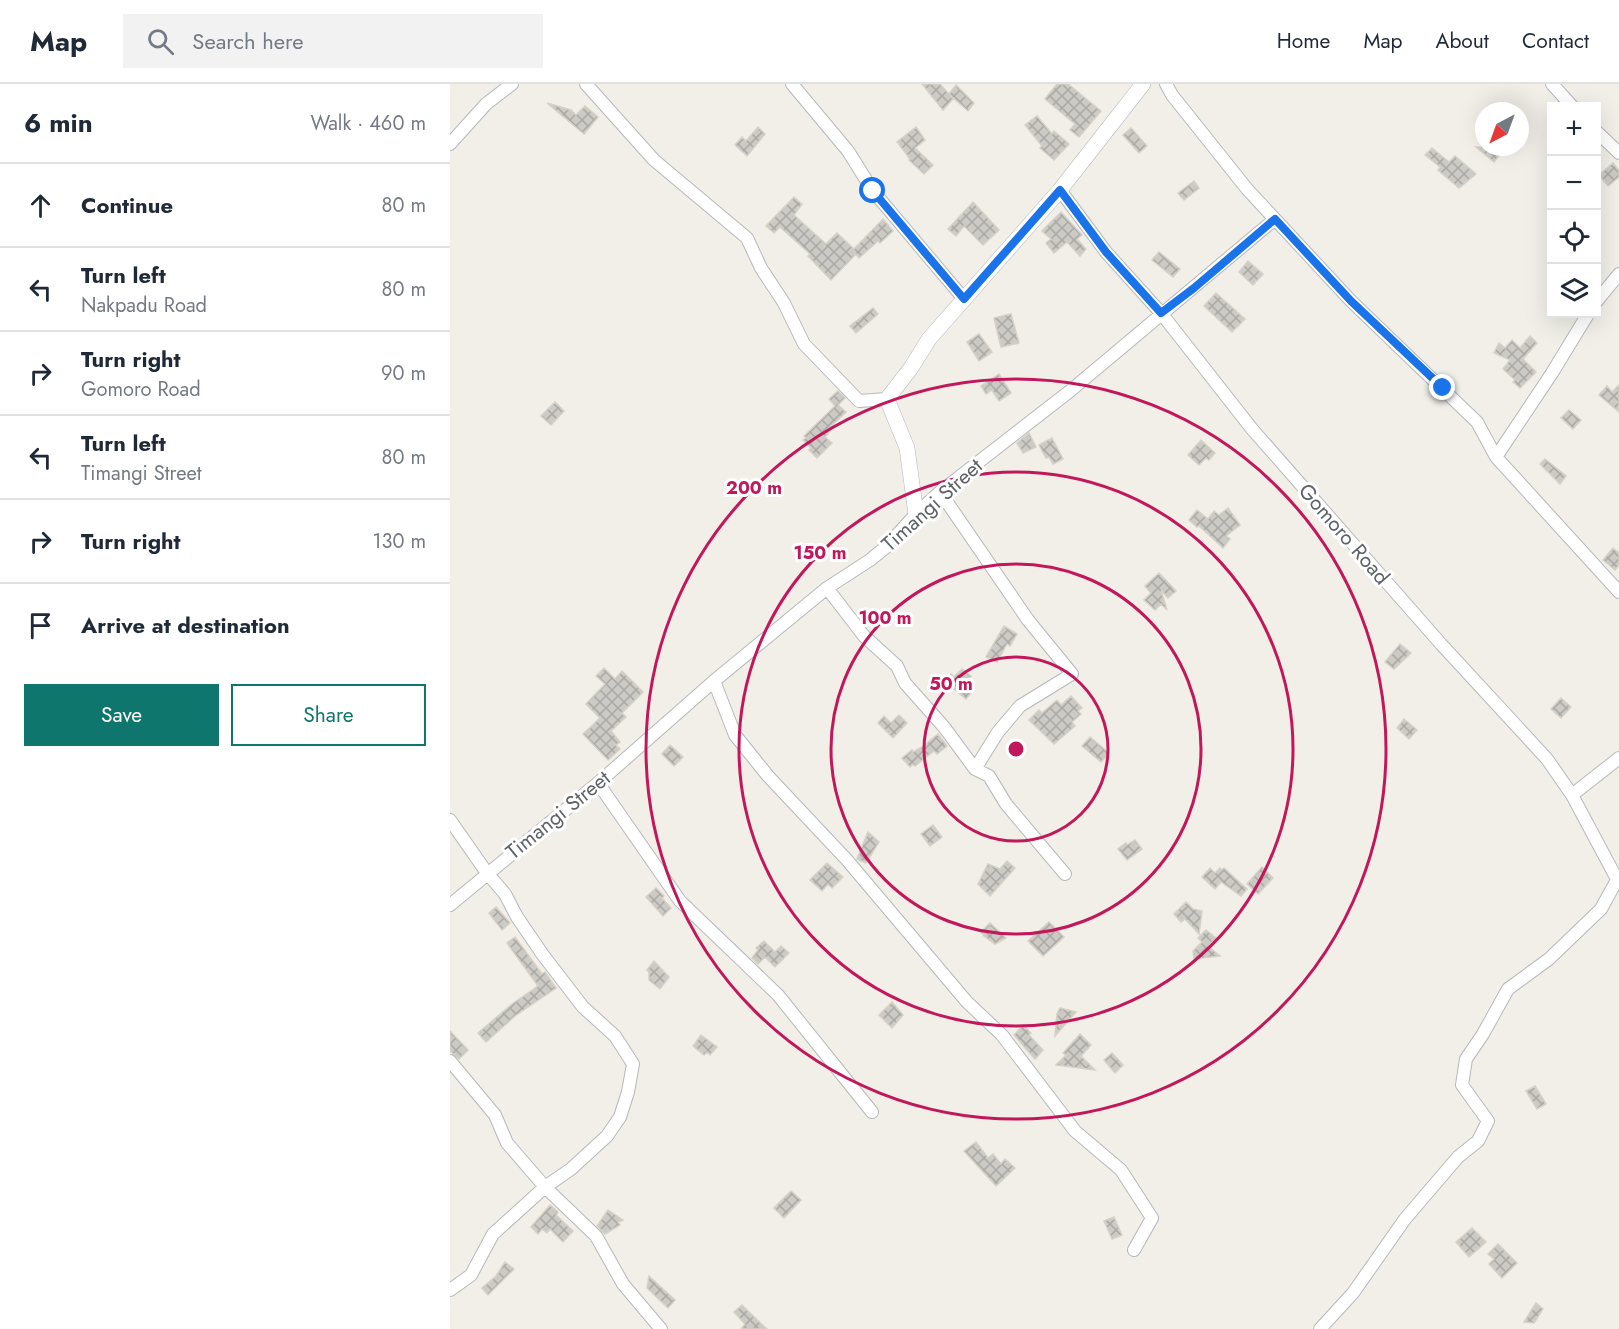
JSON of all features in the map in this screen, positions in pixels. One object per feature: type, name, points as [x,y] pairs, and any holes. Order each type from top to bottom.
[{"type":"street","points":[[450,144],[486,104],[512,84]]},
{"type":"street","points":[[586,84],[654,160],[747,238],[761,268],[784,303],[804,344],[859,401],[887,399],[911,368],[929,339],[1060,190],[1143,84]]},
{"type":"street","points":[[792,84],[848,151],[873,191],[964,299]]},
{"type":"street","points":[[1166,84],[1172,95],[1232,170],[1275,219],[1351,301],[1477,422],[1496,458],[1619,591]]},
{"type":"street","points":[[1552,84],[1568,102]]},
{"type":"street","points":[[1601,135],[1619,153]]},
{"type":"street","name":"Gomoro Road","points":[[1060,190],[1106,252],[1161,313],[1252,429],[1441,645],[1547,759],[1572,795],[1618,881]]},
{"type":"street","name":"Timangi Street","points":[[450,905],[827,588],[886,547],[940,492],[1070,391],[1275,219]]},
{"type":"street","points":[[1601,296],[1619,274]]},
{"type":"street","points":[[1496,458],[1586,318]]},
{"type":"street","points":[[887,399],[907,448],[916,514]]},
{"type":"street","points":[[940,492],[1028,620],[1072,674],[1020,706],[998,732],[975,769]]},
{"type":"street","points":[[827,588],[864,636],[897,666],[905,683],[944,727],[975,769],[989,776],[1006,804],[1065,874]]},
{"type":"street","points":[[714,681],[735,735],[768,776],[848,860],[967,1002],[1002,1035],[1074,1131],[1121,1170],[1152,1218],[1134,1250]]},
{"type":"street","points":[[1572,795],[1619,759]]},
{"type":"street","points":[[597,783],[680,901],[778,995],[872,1112]]},
{"type":"street","points":[[450,820],[487,873],[505,894],[516,917],[543,956],[583,1007],[615,1036],[633,1064],[620,1118],[607,1137],[571,1168],[545,1186],[493,1234],[471,1275],[450,1290]]},
{"type":"street","points":[[1320,1329],[1353,1293],[1405,1219],[1458,1157],[1478,1141],[1488,1121],[1462,1085],[1466,1059],[1508,989],[1549,958],[1601,909],[1618,881]]},
{"type":"street","points":[[450,1061],[495,1115],[507,1143],[545,1186],[596,1236],[623,1284],[661,1329]]},
{"type":"building","points":[[922,84],[940,84],[949,94],[956,85],[974,103],[968,111],[951,96],[953,99],[943,110]]},
{"type":"building","points":[[1057,84],[1068,84],[1101,111],[1079,137],[1070,130],[1075,124],[1045,99]]},
{"type":"building","points":[[547,103],[571,110],[576,115],[585,106],[598,117],[584,134]]},
{"type":"building","points":[[1037,116],[1052,134],[1054,131],[1069,144],[1054,160],[1040,148],[1042,146],[1025,125]]},
{"type":"building","points":[[758,127],[765,134],[747,156],[735,145],[742,137],[746,141]]},
{"type":"building","points":[[916,127],[925,140],[915,148],[933,165],[924,174],[909,160],[897,142]]},
{"type":"building","points":[[1131,128],[1147,146],[1139,153],[1123,135]]},
{"type":"building","points":[[1432,148],[1449,162],[1455,156],[1476,174],[1459,188],[1438,170],[1440,167],[1425,155]]},
{"type":"building","points":[[1487,156],[1499,156],[1494,162]]},
{"type":"building","points":[[1613,163],[1619,171],[1619,177],[1608,186],[1601,177],[1601,173]]},
{"type":"building","points":[[1194,181],[1199,188],[1184,200],[1178,193]]},
{"type":"building","points":[[794,197],[802,204],[794,215],[826,244],[837,233],[854,249],[883,219],[893,231],[859,258],[856,254],[831,280],[808,256],[810,254],[780,227],[774,233],[766,226]]},
{"type":"building","points":[[973,202],[999,230],[983,245],[964,226],[956,236],[948,229]]},
{"type":"building","points":[[1061,212],[1082,235],[1077,239],[1086,249],[1080,256],[1067,242],[1054,253],[1046,243],[1051,239],[1042,231]]},
{"type":"building","points":[[1159,252],[1180,269],[1173,277],[1152,260]]},
{"type":"building","points":[[1248,261],[1263,274],[1253,285],[1239,272]]},
{"type":"building","points":[[1216,293],[1245,319],[1232,332],[1204,306]]},
{"type":"building","points":[[873,308],[878,314],[856,333],[850,326]]},
{"type":"building","points":[[1011,314],[1019,343],[1001,347],[994,318]]},
{"type":"building","points":[[979,334],[992,352],[979,361],[967,342]]},
{"type":"building","points":[[1530,336],[1537,343],[1523,359],[1536,372],[1520,388],[1503,369],[1510,360],[1494,353],[1499,343],[1505,348],[1512,340],[1520,348]]},
{"type":"building","points":[[999,374],[1011,393],[999,401],[992,390],[986,394],[981,386]]},
{"type":"building","points":[[1619,385],[1619,412],[1599,395],[1607,386],[1612,392]]},
{"type":"building","points":[[838,391],[845,398],[838,405],[846,412],[828,429],[830,431],[825,437],[832,443],[817,458],[803,440],[806,438],[804,436],[835,406],[829,399]]},
{"type":"building","points":[[555,402],[564,411],[551,425],[541,416]]},
{"type":"building","points":[[1569,410],[1581,420],[1573,429],[1561,418]]},
{"type":"building","points":[[1029,433],[1036,447],[1023,453],[1017,443]]},
{"type":"building","points":[[1052,438],[1063,459],[1053,464],[1049,457],[1046,458],[1039,445]]},
{"type":"building","points":[[1201,440],[1215,453],[1209,460],[1206,458],[1199,465],[1188,455]]},
{"type":"building","points":[[1545,459],[1566,476],[1560,484],[1540,464]]},
{"type":"building","points":[[1228,508],[1240,525],[1226,536],[1230,539],[1223,548],[1189,520],[1197,510],[1208,519],[1214,511],[1219,515]]},
{"type":"building","points":[[1613,548],[1619,553],[1619,565],[1615,570],[1603,560]]},
{"type":"building","points":[[1159,573],[1176,591],[1168,598],[1161,590],[1167,610],[1161,604],[1155,610],[1144,600],[1151,593],[1145,586]]},
{"type":"building","points":[[1004,626],[1017,634],[1010,646],[1007,644],[997,662],[986,657]]},
{"type":"building","points":[[1400,644],[1411,653],[1394,669],[1385,662]]},
{"type":"building","points":[[604,668],[615,679],[622,671],[643,692],[622,713],[626,717],[611,731],[620,742],[616,745],[620,749],[608,760],[583,734],[600,718],[586,704],[605,684],[596,676]]},
{"type":"building","points":[[962,669],[971,676],[963,685],[971,693],[966,699],[944,681],[951,674],[954,677]]},
{"type":"building","points":[[1071,696],[1082,708],[1078,711],[1081,714],[1072,722],[1075,726],[1054,744],[1029,720],[1039,710],[1042,713],[1057,700],[1061,705]]},
{"type":"building","points":[[1561,698],[1571,707],[1561,718],[1551,709]]},
{"type":"building","points":[[899,715],[907,723],[893,738],[878,723],[884,716],[891,723]]},
{"type":"building","points":[[1404,719],[1417,730],[1409,739],[1397,728]]},
{"type":"building","points":[[938,734],[947,746],[937,754],[934,751],[915,766],[913,764],[910,767],[902,758],[912,750],[913,752],[922,747]]},
{"type":"building","points":[[1090,737],[1109,753],[1101,762],[1082,746]]},
{"type":"building","points":[[670,745],[683,757],[674,766],[662,754]]},
{"type":"building","points":[[933,825],[942,837],[930,846],[921,834]]},
{"type":"building","points":[[868,832],[879,842],[866,863],[857,859]]},
{"type":"building","points":[[1135,840],[1142,849],[1127,860],[1118,849]]},
{"type":"building","points":[[1007,861],[1015,868],[990,896],[978,884],[988,864],[1000,869]]},
{"type":"building","points":[[827,863],[843,877],[832,888],[828,884],[822,891],[810,880]]},
{"type":"building","points":[[1262,867],[1273,878],[1258,894],[1247,884]]},
{"type":"building","points":[[1210,868],[1215,873],[1220,868],[1222,870],[1224,868],[1247,889],[1241,896],[1221,882],[1215,889],[1202,877]]},
{"type":"building","points":[[656,888],[671,908],[663,916],[646,897]]},
{"type":"building","points":[[1186,902],[1193,909],[1202,911],[1199,934],[1185,919],[1181,922],[1174,914]]},
{"type":"building","points":[[496,907],[510,923],[502,930],[489,913]]},
{"type":"building","points":[[1049,922],[1064,937],[1043,956],[1028,941]]},
{"type":"building","points":[[990,923],[1006,938],[995,944],[984,936],[981,932]]},
{"type":"building","points":[[1206,930],[1216,938],[1208,946],[1220,956],[1194,959],[1193,951],[1202,942],[1198,938]]},
{"type":"building","points":[[515,937],[542,974],[545,972],[556,988],[515,1016],[486,1042],[478,1033],[512,1004],[538,986],[507,943]]},
{"type":"building","points":[[764,941],[775,952],[781,946],[789,953],[775,967],[765,957],[758,964],[752,958],[758,950],[756,948]]},
{"type":"building","points":[[654,961],[669,977],[660,989],[649,980],[647,970]]},
{"type":"building","points":[[892,1002],[903,1015],[892,1028],[879,1015]]},
{"type":"building","points":[[1060,1008],[1076,1012],[1055,1036],[1057,1014]]},
{"type":"building","points":[[1023,1025],[1043,1050],[1035,1059],[1014,1035]]},
{"type":"building","points":[[450,1031],[468,1050],[459,1059],[450,1051]]},
{"type":"building","points":[[1080,1034],[1091,1045],[1081,1056],[1095,1070],[1056,1065],[1066,1055],[1063,1053]]},
{"type":"building","points":[[701,1035],[717,1047],[710,1055],[707,1052],[704,1055],[693,1046]]},
{"type":"building","points":[[1112,1053],[1123,1065],[1115,1073],[1104,1060]]},
{"type":"building","points":[[1535,1086],[1546,1104],[1537,1109],[1526,1091]]},
{"type":"building","points":[[976,1142],[988,1158],[993,1154],[1001,1164],[1005,1159],[1015,1168],[996,1186],[964,1151]]},
{"type":"building","points":[[791,1191],[801,1200],[784,1218],[774,1208]]},
{"type":"building","points":[[550,1205],[558,1212],[556,1215],[573,1231],[563,1242],[550,1229],[547,1233],[542,1229],[538,1234],[531,1227]]},
{"type":"building","points":[[608,1210],[623,1220],[618,1222],[620,1225],[605,1234],[597,1226]]},
{"type":"building","points":[[1114,1217],[1122,1235],[1112,1239],[1104,1221]]},
{"type":"building","points":[[1472,1228],[1486,1242],[1469,1257],[1456,1242]]},
{"type":"building","points":[[1498,1244],[1517,1263],[1502,1278],[1489,1264],[1494,1259],[1488,1254]]},
{"type":"building","points":[[505,1262],[514,1269],[488,1295],[482,1288],[496,1276]]},
{"type":"building","points":[[649,1276],[675,1300],[668,1308],[647,1288]]},
{"type":"building","points":[[1536,1303],[1543,1309],[1534,1323],[1524,1322]]},
{"type":"building","points":[[742,1305],[767,1329],[741,1329],[745,1324],[734,1312]]},
{"type":"route","points":[[873,191],[964,299],[1060,190],[1106,252],[1161,313],[1275,219],[1351,301],[1443,388]]}]
